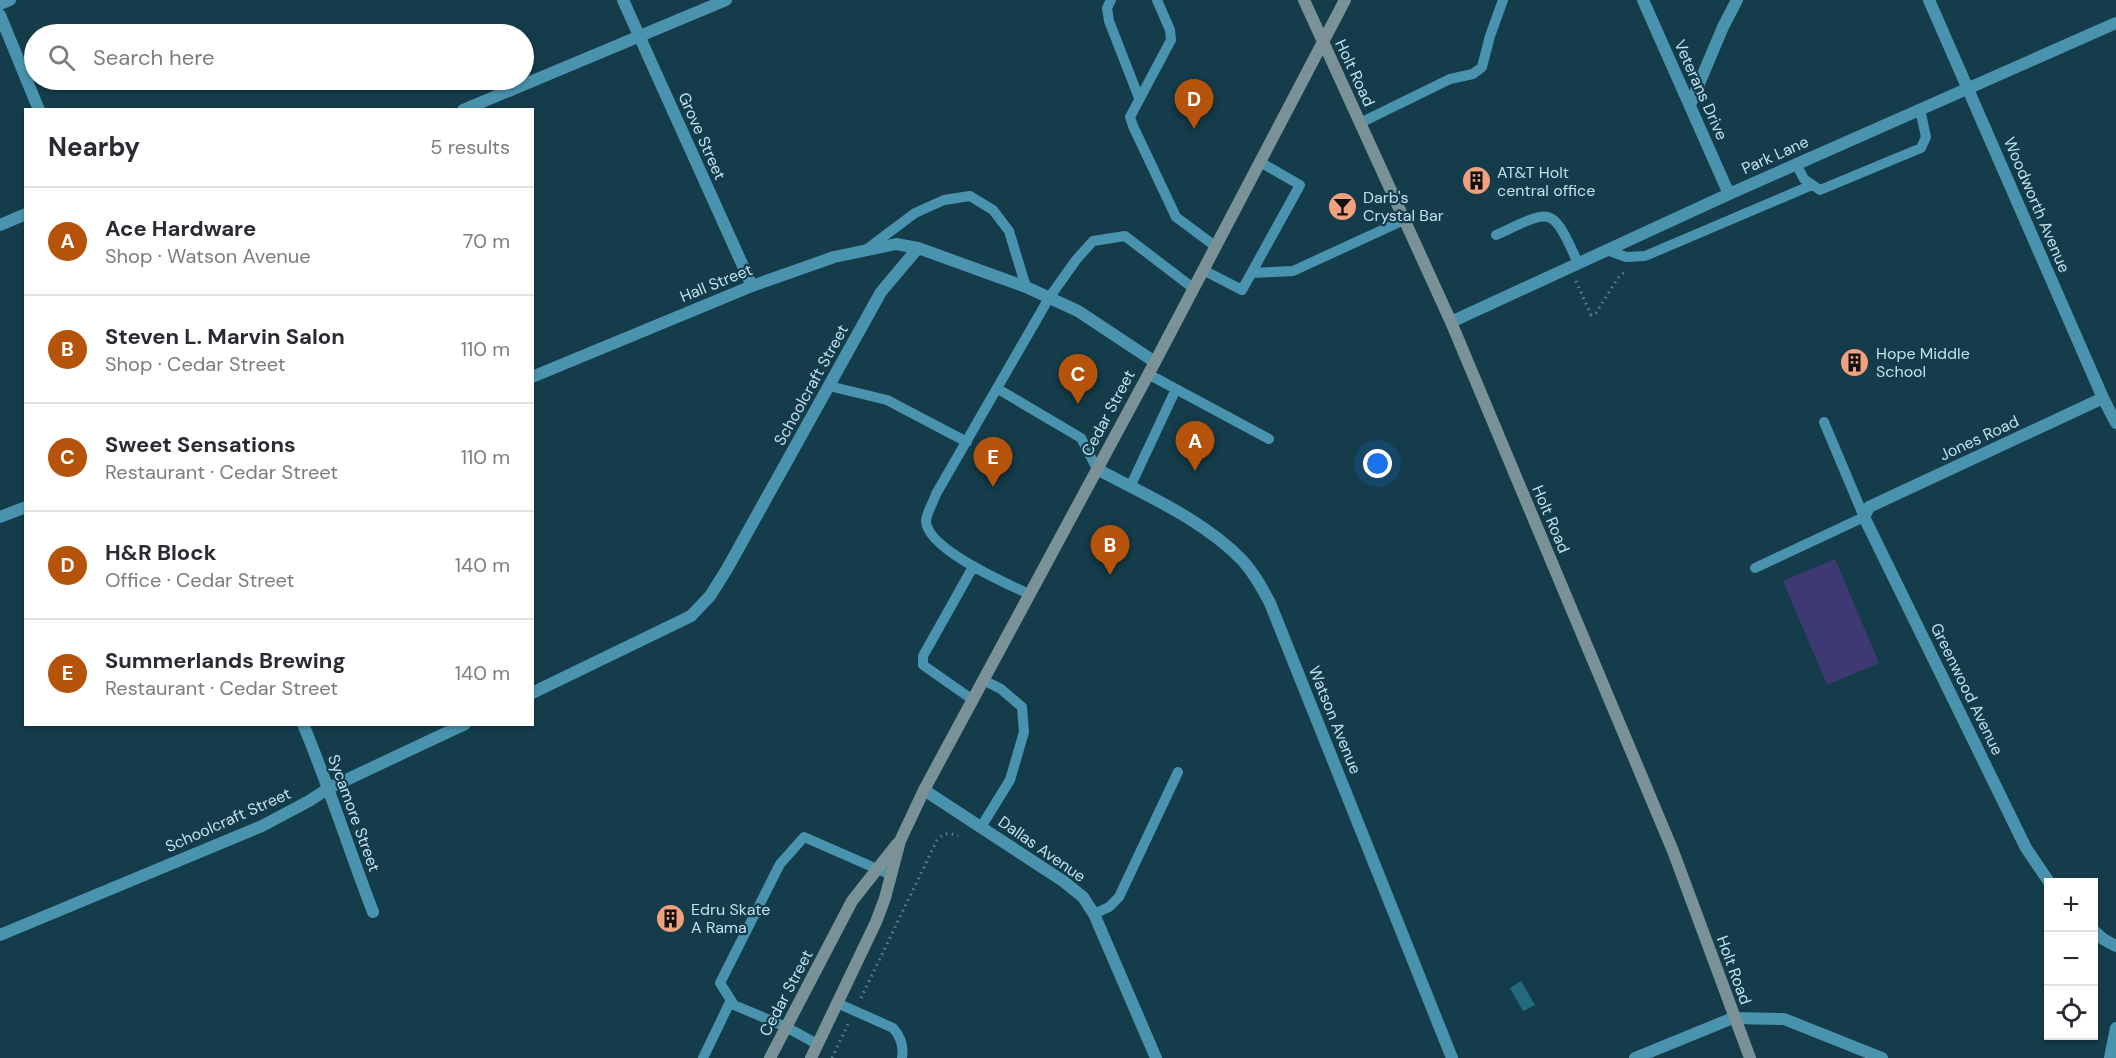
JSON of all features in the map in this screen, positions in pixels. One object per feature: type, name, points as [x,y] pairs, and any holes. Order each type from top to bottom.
[{"type":"main road","name":"Holt Road","points":[[1304,0],[1451,322],[1673,851],[1750,1058]]},
{"type":"main road","name":"Cedar Street","points":[[770,1058],[852,902],[900,841],[924,790],[1155,362],[1345,0]]},
{"type":"main road","points":[[811,1058],[876,922],[900,841]]},
{"type":"street","points":[[0,4],[10,0]]},
{"type":"street","name":"Grove Street","points":[[623,0],[752,286]]},
{"type":"street","points":[[534,81],[726,0]]},
{"type":"street","name":"Veterans Drive","points":[[1642,0],[1729,194]]},
{"type":"street","points":[[1690,105],[1737,0]]},
{"type":"street","name":"Woodworth Avenue","points":[[1929,0],[2116,423]]},
{"type":"street","points":[[0,15],[24,73]]},
{"type":"street","name":"Park Lane","points":[[1451,322],[1729,194],[2116,23]]},
{"type":"street","points":[[31,90],[38,108]]},
{"type":"street","points":[[468,108],[511,90]]},
{"type":"street","points":[[0,225],[24,215]]},
{"type":"street","name":"Hall Street","points":[[534,376],[752,286],[834,257],[896,244],[918,248]]},
{"type":"street","points":[[918,248],[1026,287],[1078,311],[1155,362]]},
{"type":"street","name":"Schoolcraft Street","points":[[534,692],[691,616],[710,596],[728,569],[881,292],[918,248]]},
{"type":"street","name":"Jones Road","points":[[1867,512],[2103,398]]},
{"type":"street","name":"Watson Avenue","points":[[1096,469],[1203,527],[1244,562],[1257,579],[1275,614],[1452,1058]]},
{"type":"street","points":[[0,518],[24,508]]},
{"type":"street","name":"Greenwood Avenue","points":[[1867,512],[2026,848],[2046,878]]},
{"type":"street","name":"Sycamore Street","points":[[304,726],[329,788],[356,870],[373,912]]},
{"type":"street","name":"Schoolcraft Street","points":[[0,935],[262,826],[329,788],[461,726]]},
{"type":"street","name":"Dallas Avenue","points":[[924,790],[1063,881],[1083,897],[1094,914],[1156,1058]]},
{"type":"street","points":[[2095,932],[2116,946]]},
{"type":"street","points":[[1635,1058],[1734,1018],[1784,1019],[1882,1058]]},
{"type":"street","points":[[2110,1058],[2116,1028]]},
{"type":"lane","points":[[1111,0],[1107,8],[1109,21],[1139,98]]},
{"type":"lane","points":[[1156,0],[1170,30],[1171,40],[1130,117],[1176,217],[1215,246]]},
{"type":"lane","points":[[1360,123],[1450,79],[1473,74],[1482,67],[1499,2]]},
{"type":"lane","points":[[1796,164],[1804,179],[1820,190],[1921,148],[1926,137],[1920,109]]},
{"type":"lane","points":[[1203,270],[1242,290],[1300,185],[1260,162]]},
{"type":"lane","points":[[1607,250],[1626,257],[1645,256],[1812,185]]},
{"type":"lane","points":[[867,249],[915,213],[944,200],[970,196],[993,210],[1009,231],[1026,287]]},
{"type":"lane","points":[[1496,235],[1537,216],[1545,215],[1556,221],[1578,263]]},
{"type":"lane","points":[[1252,273],[1293,271],[1404,220]]},
{"type":"lane","points":[[1029,594],[973,567],[930,535],[926,520],[936,494],[1049,298],[1076,260],[1093,241],[1125,236],[1193,288]]},
{"type":"lane","points":[[1148,374],[1269,439]]},
{"type":"lane","points":[[829,386],[886,400],[967,442]]},
{"type":"lane","points":[[998,389],[1081,438],[1096,469]]},
{"type":"lane","points":[[1130,487],[1176,389]]},
{"type":"lane","points":[[1755,568],[1867,512],[1824,422]]},
{"type":"lane","points":[[973,567],[923,656],[923,665],[973,700]]},
{"type":"lane","points":[[981,827],[1010,780],[1024,732],[1022,708],[1001,689],[983,680]]},
{"type":"lane","points":[[1094,914],[1109,907],[1119,897],[1178,772]]},
{"type":"lane","points":[[818,1044],[786,1027],[734,1005],[720,983],[780,864],[804,837],[891,875]]},
{"type":"lane","points":[[703,1058],[731,1000]]},
{"type":"lane","points":[[837,1003],[893,1028],[903,1044],[902,1058]]},
{"type":"path","points":[[1576,280],[1591,315],[1596,313],[1618,278],[1630,267]]},
{"type":"path","points":[[832,1058],[937,840],[942,835],[950,833],[958,836]]},
{"type":"shaded area","points":[[1835,559],[1879,663],[1827,685],[1783,581]]},
{"type":"water","points":[[1521,981],[1535,1005],[1523,1011],[1510,988]]},
{"type":"place","name":"H&R Block","points":[[1194,129]]},
{"type":"place","name":"AT&T Holt central office","points":[[1476,181]]},
{"type":"place","name":"Darb's Crystal Bar","points":[[1342,206]]},
{"type":"place","name":"Hope Middle School","points":[[1855,362]]},
{"type":"place","name":"Sweet Sensations","points":[[1078,404]]},
{"type":"place","name":"Ace Hardware","points":[[1195,471]]},
{"type":"place","name":"Summerlands Brewing","points":[[993,487]]},
{"type":"place","name":"Steven L. Marvin Salon","points":[[1110,575]]},
{"type":"place","name":"Edru Skate A Rama","points":[[670,918]]}]
